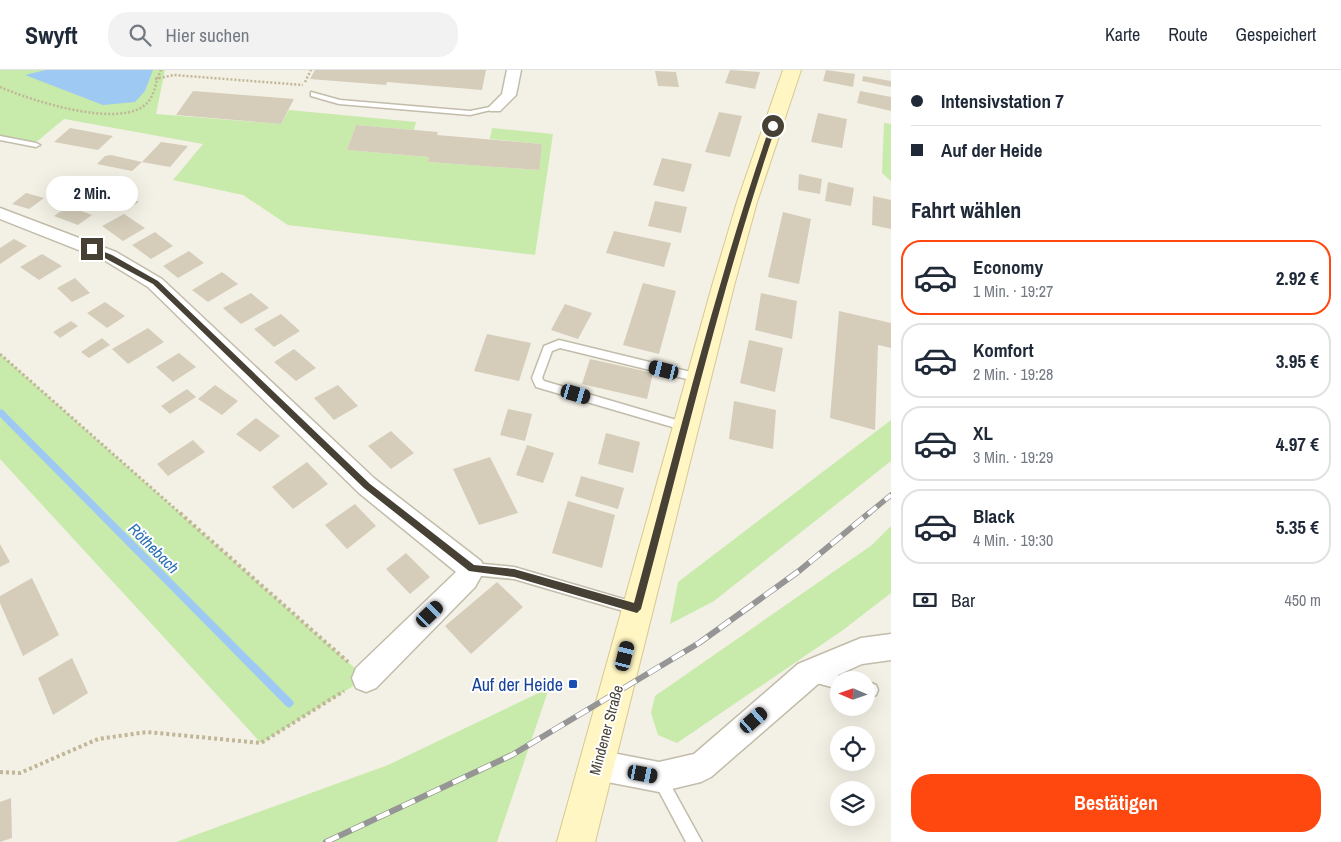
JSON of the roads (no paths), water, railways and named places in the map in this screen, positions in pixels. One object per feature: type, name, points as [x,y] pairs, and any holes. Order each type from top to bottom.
[{"type":"main road","name":"Mindener Straße","points":[[576,842],[747,202],[792,70]]},
{"type":"street","points":[[495,108],[509,95],[514,70]]},
{"type":"street","points":[[0,213],[110,256],[156,283],[367,486],[472,569],[466,579],[366,678]]},
{"type":"street","points":[[596,765],[659,777],[701,767],[808,674],[861,651],[891,647]]},
{"type":"lane","points":[[314,94],[339,102],[470,113],[495,108]]},
{"type":"lane","points":[[0,138],[36,145]]},
{"type":"lane","points":[[686,427],[540,384],[537,378],[548,349],[559,344],[699,378]]},
{"type":"lane","points":[[472,569],[514,573],[637,609]]},
{"type":"lane","points":[[808,674],[830,680]]},
{"type":"lane","points":[[659,777],[694,842]]},
{"type":"water","points":[[46,70],[153,70],[145,91],[135,102],[103,105],[25,75]]},
{"type":"waterway","name":"Röthebach","points":[[0,412],[289,703]]},
{"type":"railway","points":[[868,514],[891,495]]},
{"type":"railway","points":[[326,842],[512,755],[699,643],[799,571],[869,513]]},
{"type":"place","name":"Auf der Heide","points":[[573,684]]}]
